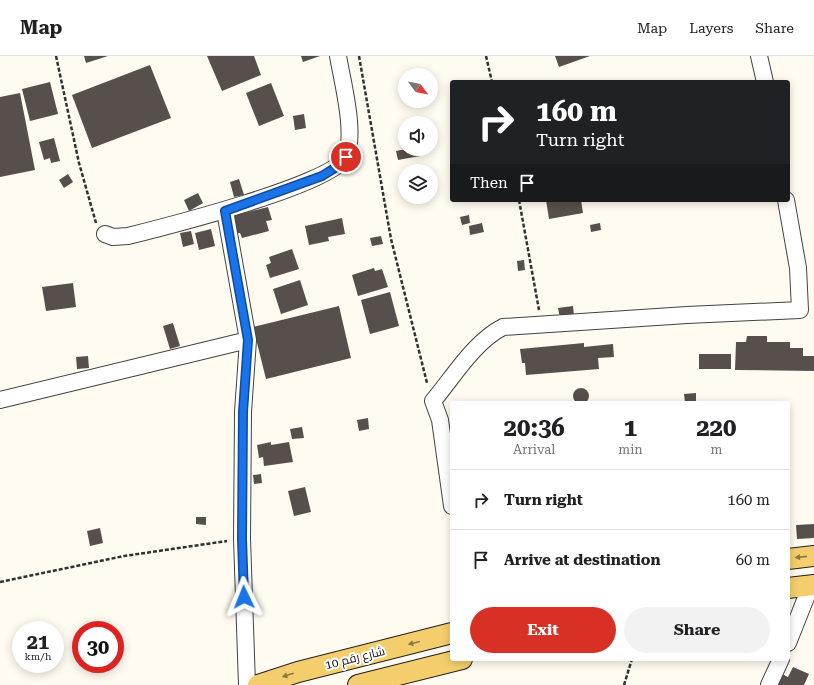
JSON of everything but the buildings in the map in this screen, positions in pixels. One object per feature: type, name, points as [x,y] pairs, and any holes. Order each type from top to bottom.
[{"type":"main road","points":[[790,559],[814,556]]},
{"type":"main road","points":[[790,588],[812,585]]},
{"type":"main road","name":"شارع رقم 10","points":[[258,685],[298,672],[450,634]]},
{"type":"main road","points":[[358,685],[454,661]]},
{"type":"street","points":[[105,234],[113,237],[128,236],[225,211],[322,176],[338,166],[346,157],[350,122],[338,56]]},
{"type":"street","points":[[759,56],[765,80]]},
{"type":"street","points":[[450,492],[440,420],[434,401],[477,348],[492,333],[503,327],[687,315],[800,310],[798,268],[786,202]]},
{"type":"street","points":[[225,211],[248,340],[243,412],[242,539],[247,685]]},
{"type":"street","points":[[0,400],[248,340]]},
{"type":"street","points":[[790,638],[812,585]]},
{"type":"street","points":[[769,685],[780,661]]},
{"type":"path","points":[[56,56],[93,217],[105,234]]},
{"type":"path","points":[[359,56],[392,239],[424,376],[434,401]]},
{"type":"path","points":[[486,56],[492,80]]},
{"type":"path","points":[[519,202],[542,325]]},
{"type":"path","points":[[0,582],[124,556],[242,539]]},
{"type":"path","points":[[624,685],[631,661]]},
{"type":"route","points":[[244,597],[242,539],[243,412],[248,340],[225,211],[322,176],[338,166],[346,157]]}]
